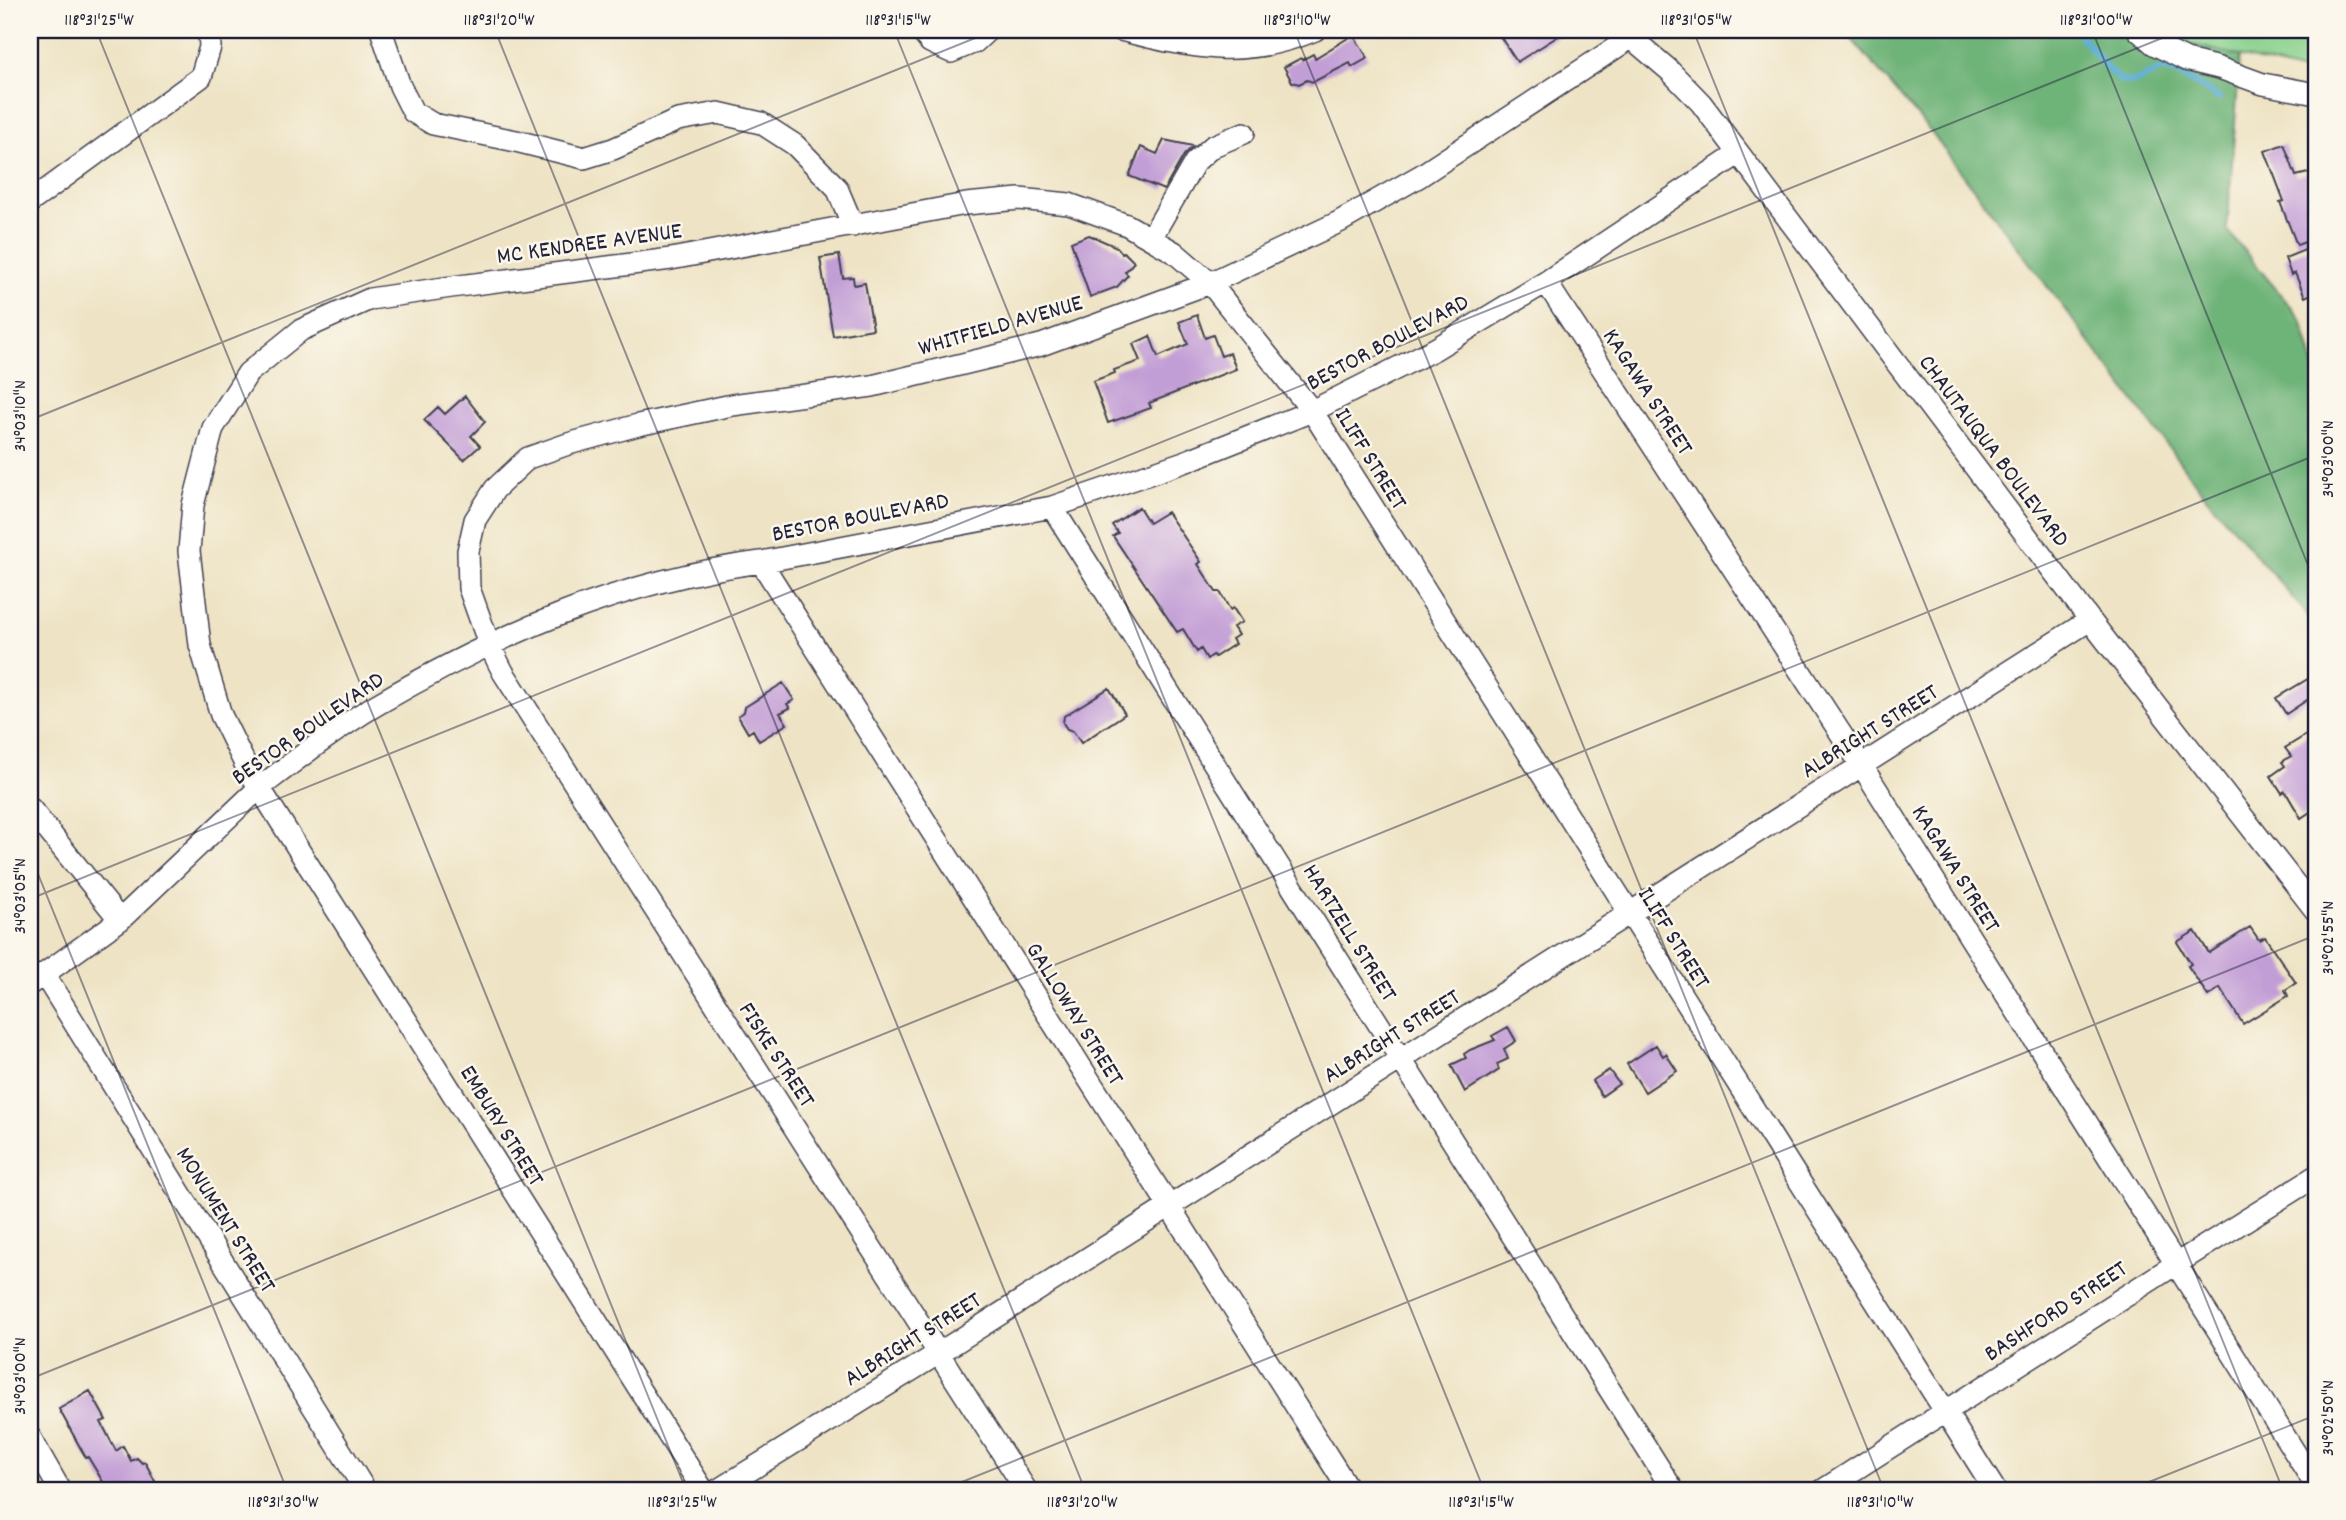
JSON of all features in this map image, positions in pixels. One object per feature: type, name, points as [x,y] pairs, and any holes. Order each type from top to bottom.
[{"type":"street","points":[[30,202],[201,77],[210,47],[209,30]]},
{"type":"street","points":[[381,30],[400,86],[413,112],[433,124],[584,158],[613,149],[678,120],[718,113],[761,122],[795,145],[837,188],[853,226]]},
{"type":"street","points":[[920,30],[930,42],[951,52],[975,42],[988,30]]},
{"type":"street","points":[[1121,30],[1179,45],[1230,50],[1291,40],[1315,30]]},
{"type":"street","points":[[2138,30],[2154,44],[2186,60],[2219,68],[2263,84],[2316,94]]},
{"type":"street","name":"CHAUTAUQUA BOULEVARD","points":[[1627,34],[1669,69],[1700,103],[2090,620],[2316,911]]},
{"type":"street","name":"WHITFIELD AVENUE","points":[[489,644],[469,588],[468,551],[475,520],[495,489],[528,458],[638,425],[732,405],[872,386],[1041,345],[1210,283],[1339,222],[1408,182],[1627,34]]},
{"type":"street","points":[[1151,238],[1195,162],[1213,146],[1244,133]]},
{"type":"street","name":"BESTOR BOULEVARD","points":[[37,980],[120,920],[259,788],[374,706],[489,644],[566,610],[644,584],[717,568],[1052,507],[1184,462],[1312,411],[1435,349],[1546,282],[1738,154]]},
{"type":"street","name":"MC KENDREE AVENUE","points":[[259,788],[221,715],[200,645],[189,551],[193,505],[213,428],[248,373],[301,330],[370,299],[671,259],[966,204],[1019,199],[1069,204],[1127,225],[1174,251],[1210,283],[1312,411]]},
{"type":"street","name":"KAGAWA STREET","points":[[1546,282],[1862,766],[2316,1486]]},
{"type":"street","name":"ILIFF STREET","points":[[1312,411],[1995,1490]]},
{"type":"street","name":"HARTZELL STREET","points":[[1052,507],[1673,1490]]},
{"type":"street","name":"GALLOWAY STREET","points":[[761,562],[1349,1490]]},
{"type":"street","name":"ALBRIGHT STREET","points":[[718,1490],[939,1353],[2090,620]]},
{"type":"street","name":"FISKE STREET","points":[[489,644],[510,684],[1026,1490]]},
{"type":"street","name":"EMBURY STREET","points":[[259,788],[703,1490]]},
{"type":"street","points":[[30,807],[120,920]]},
{"type":"street","name":"MONUMENT STREET","points":[[37,980],[365,1490]]},
{"type":"street","name":"BASHFORD STREET","points":[[1823,1490],[2316,1176]]},
{"type":"street","points":[[30,1437],[61,1490]]},
{"type":"green space","points":[[1844,30],[2159,30],[2164,38],[2240,56],[2227,230],[2301,319],[2316,372],[2316,625],[2204,494],[1930,131]]},
{"type":"green space","points":[[2159,30],[2316,30],[2316,75],[2164,38]]},
{"type":"building","points":[[1496,30],[1568,30],[1517,62]]},
{"type":"building","points":[[1353,35],[1368,58],[1352,67],[1350,63],[1313,82],[1292,82],[1284,67],[1313,54],[1315,58]]},
{"type":"building","points":[[1164,140],[1193,146],[1184,155],[1164,190],[1129,176],[1141,147],[1157,154]]},
{"type":"building","points":[[2284,144],[2296,176],[2316,171],[2316,238],[2297,245],[2280,202],[2284,201],[2265,151]]},
{"type":"building","points":[[1089,235],[1117,247],[1134,262],[1125,272],[1128,275],[1117,287],[1090,297],[1071,242]]},
{"type":"building","points":[[2307,249],[2316,272],[2316,292],[2305,297],[2295,273],[2291,275],[2285,258]]},
{"type":"building","points":[[839,255],[843,278],[853,277],[854,285],[865,283],[873,329],[833,336],[820,258]]},
{"type":"building","points":[[1197,315],[1205,338],[1213,335],[1221,356],[1230,353],[1236,369],[1149,403],[1151,408],[1108,423],[1093,381],[1140,361],[1133,344],[1150,336],[1158,357],[1188,344],[1179,322]]},
{"type":"building","points":[[465,396],[485,422],[471,436],[480,446],[464,460],[424,420],[438,407],[445,414]]},
{"type":"building","points":[[1139,507],[1149,523],[1167,512],[1201,562],[1198,564],[1216,592],[1220,592],[1230,610],[1233,608],[1242,622],[1233,627],[1238,635],[1232,639],[1235,644],[1215,657],[1213,655],[1207,659],[1201,649],[1197,652],[1183,629],[1177,632],[1113,536],[1118,533],[1112,525]]},
{"type":"building","points":[[2316,674],[2316,694],[2286,714],[2276,698]]},
{"type":"building","points":[[783,683],[794,700],[787,704],[790,708],[780,713],[787,724],[759,741],[753,730],[748,733],[738,716],[744,712],[745,707]]},
{"type":"building","points":[[1109,688],[1125,714],[1081,743],[1063,723],[1064,716]]},
{"type":"building","points":[[2316,729],[2316,808],[2301,818],[2285,791],[2282,793],[2271,776],[2285,766],[2282,762],[2291,756],[2285,748]]},
{"type":"building","points":[[2250,927],[2259,940],[2265,937],[2296,983],[2285,990],[2288,996],[2243,1024],[2220,988],[2208,996],[2188,966],[2191,964],[2177,942],[2195,931],[2209,953]]},
{"type":"building","points":[[1508,1027],[1516,1041],[1504,1049],[1508,1059],[1497,1064],[1499,1070],[1465,1092],[1451,1065],[1466,1058],[1464,1054],[1470,1050],[1495,1040],[1492,1036]]},
{"type":"building","points":[[1656,1045],[1663,1056],[1666,1054],[1677,1071],[1645,1092],[1627,1064]]},
{"type":"building","points":[[1609,1070],[1619,1084],[1602,1096],[1592,1081]]},
{"type":"building","points":[[90,1391],[106,1420],[101,1422],[116,1451],[123,1446],[131,1461],[137,1458],[142,1463],[145,1462],[157,1485],[148,1490],[108,1490],[88,1457],[86,1458],[59,1409]]},
{"type":"waterway","points":[[2076,30],[2111,73],[2121,81],[2135,82],[2163,69],[2179,74],[2219,98]]}]
